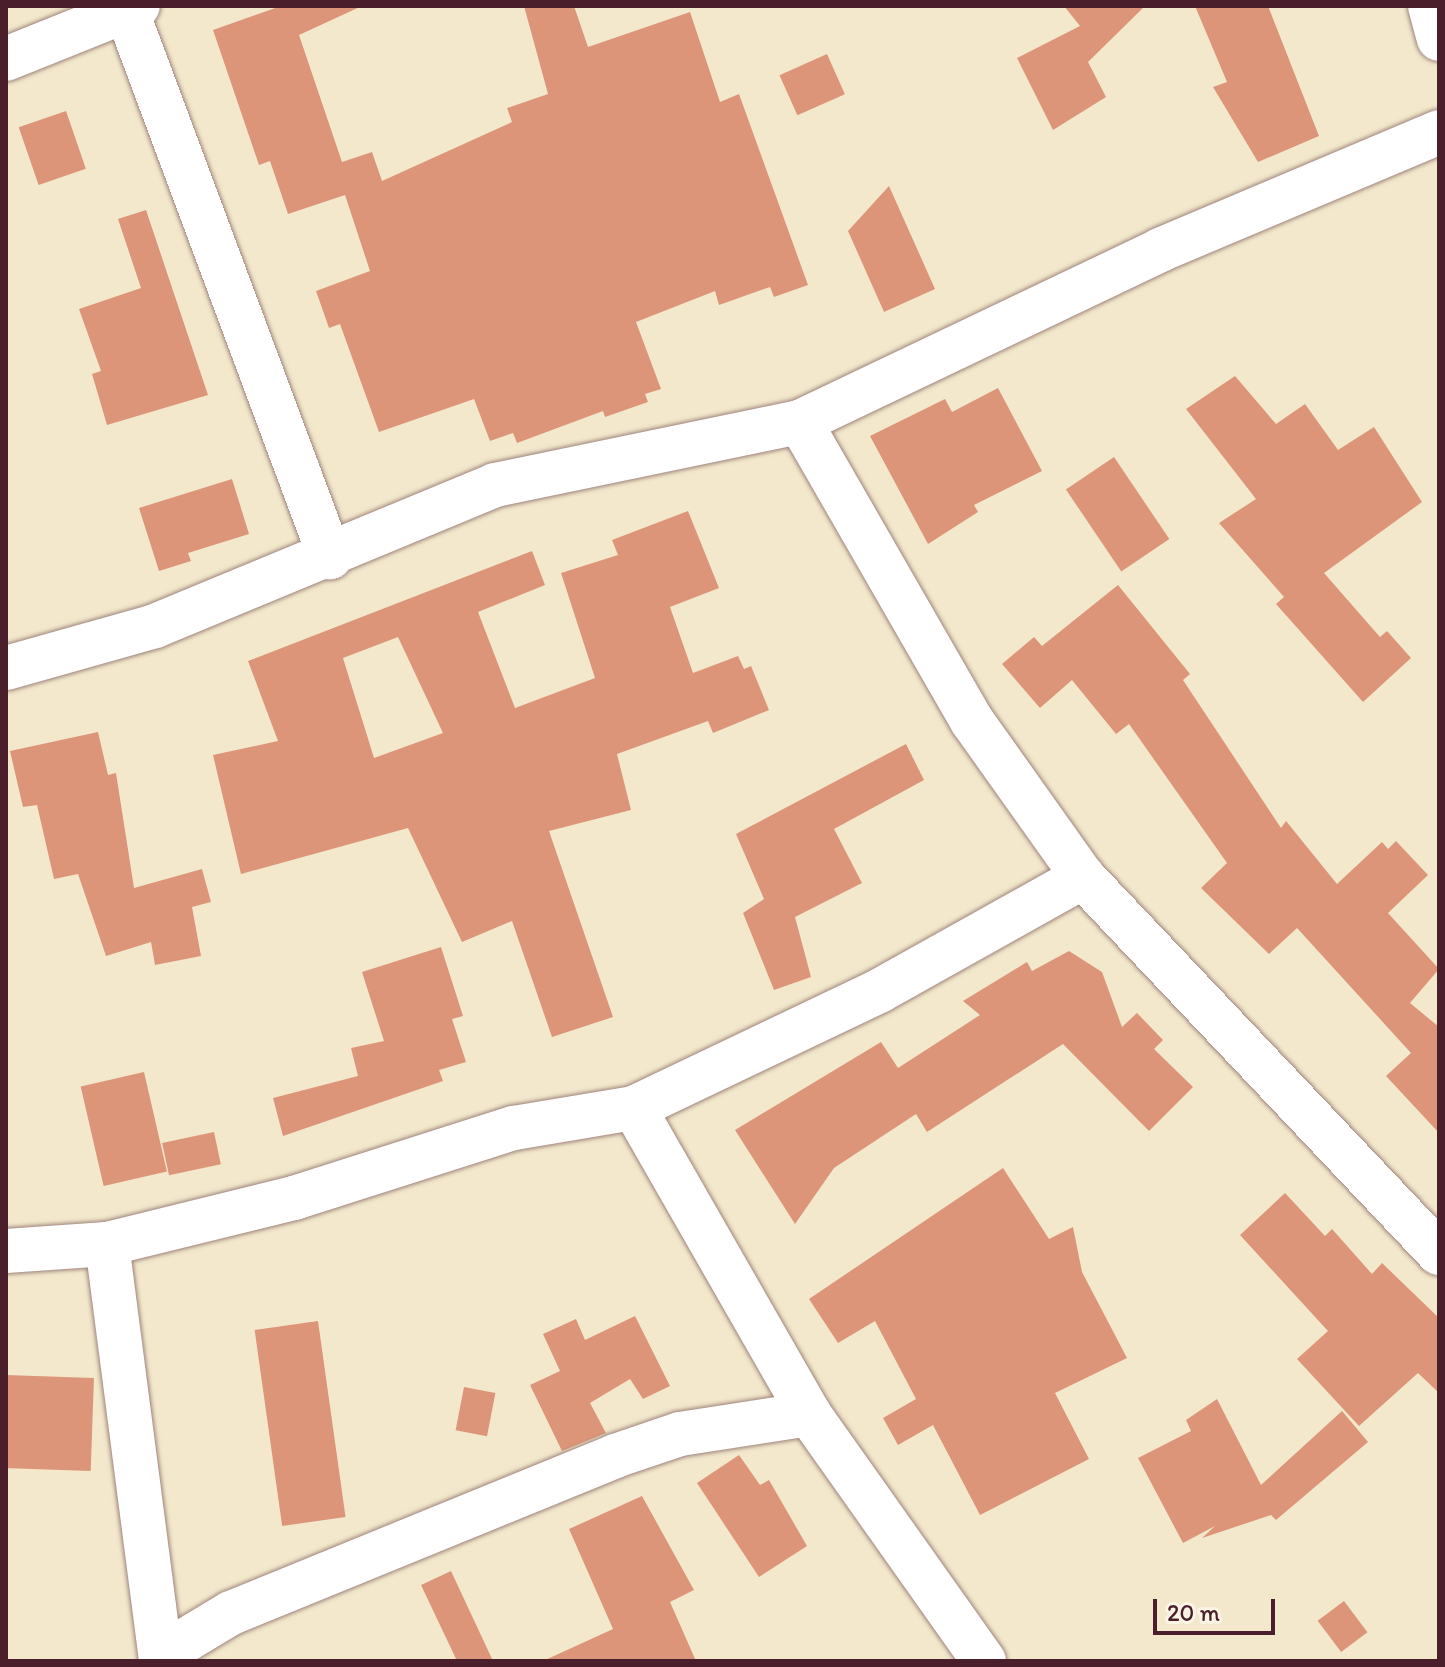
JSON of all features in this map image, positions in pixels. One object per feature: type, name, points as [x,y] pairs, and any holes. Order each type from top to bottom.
[{"type":"street","points":[[1430,6],[1439,39]]},
{"type":"street","points":[[6,59],[132,9],[330,557]]},
{"type":"street","points":[[6,668],[155,626],[330,557],[495,485],[800,422],[1160,250],[1439,132]]},
{"type":"street","points":[[800,422],[972,721],[1083,877],[1439,1253]]},
{"type":"street","points":[[6,1251],[107,1244],[294,1198],[514,1128],[634,1108],[879,991],[1083,877]]},
{"type":"street","points":[[634,1108],[809,1414],[984,1661]]},
{"type":"street","points":[[107,1244],[161,1658],[231,1613],[615,1456],[680,1434],[809,1414]]},
{"type":"building","points":[[281,6],[362,6],[299,35],[342,162],[372,152],[382,181],[512,122],[507,108],[548,94],[524,6],[574,6],[588,47],[690,12],[720,102],[739,94],[808,285],[774,297],[770,287],[719,305],[715,291],[636,322],[661,389],[645,394],[648,402],[605,417],[603,411],[517,443],[513,433],[490,441],[474,399],[379,432],[340,324],[329,328],[316,291],[370,271],[345,195],[288,214],[270,161],[259,165],[213,30]]},
{"type":"building","points":[[1064,6],[1145,6],[1088,62],[1106,97],[1053,130],[1017,58],[1080,26]]},
{"type":"building","points":[[1195,6],[1268,6],[1319,136],[1258,162],[1213,87],[1227,82]]},
{"type":"building","points":[[827,54],[845,94],[797,115],[779,75]]},
{"type":"building","points":[[66,111],[86,169],[39,185],[19,127]]},
{"type":"building","points":[[889,186],[935,289],[884,312],[848,231]]},
{"type":"building","points":[[146,210],[208,395],[107,425],[92,374],[101,371],[79,309],[141,288],[118,219]]},
{"type":"building","points":[[1235,376],[1276,424],[1305,404],[1338,450],[1374,427],[1422,502],[1324,573],[1380,637],[1387,631],[1411,658],[1363,702],[1276,604],[1284,597],[1219,523],[1256,499],[1186,409]]},
{"type":"building","points":[[998,388],[1042,471],[974,505],[978,512],[928,544],[870,436],[945,399],[952,412]]},
{"type":"building","points":[[1114,457],[1169,539],[1121,572],[1066,489]]},
{"type":"building","points":[[232,479],[249,534],[188,553],[191,561],[159,571],[139,508]]},
{"type":"building","points":[[688,511],[719,588],[670,607],[693,673],[738,656],[744,669],[751,666],[769,710],[713,733],[708,721],[617,754],[631,810],[549,831],[613,1017],[552,1037],[512,921],[462,942],[408,828],[241,874],[213,755],[278,741],[248,661],[532,551],[545,585],[478,612],[515,708],[595,678],[561,573],[618,555],[612,540]],"holes":[[[398,637],[443,733],[374,758],[343,658]]]},
{"type":"building","points":[[1118,585],[1190,674],[1183,680],[1281,828],[1286,821],[1337,884],[1382,842],[1388,849],[1396,841],[1428,875],[1388,913],[1439,969],[1410,1003],[1439,1027],[1439,1133],[1386,1076],[1411,1053],[1297,928],[1269,954],[1201,888],[1227,863],[1129,724],[1116,734],[1072,680],[1040,708],[1002,664],[1034,637],[1042,646]]},
{"type":"building","points":[[98,732],[108,775],[116,773],[134,888],[202,869],[211,902],[192,907],[201,956],[155,965],[151,942],[106,956],[78,874],[54,879],[37,805],[23,807],[10,751]]},
{"type":"building","points":[[906,744],[924,780],[834,829],[862,883],[795,917],[811,977],[774,990],[743,913],[764,899],[736,834]]},
{"type":"building","points":[[441,947],[463,1016],[452,1019],[466,1062],[439,1070],[443,1081],[283,1136],[273,1098],[358,1076],[351,1048],[384,1041],[362,972]]},
{"type":"building","points":[[1069,951],[1102,972],[1122,1027],[1137,1013],[1163,1040],[1154,1049],[1193,1087],[1149,1131],[1063,1044],[927,1132],[916,1114],[834,1168],[795,1224],[735,1130],[881,1042],[898,1068],[980,1015],[963,1001],[1027,962],[1032,971]]},
{"type":"building","points":[[144,1072],[167,1171],[104,1186],[81,1087]]},
{"type":"building","points":[[214,1132],[221,1164],[169,1175],[162,1143]]},
{"type":"building","points":[[1003,1168],[1049,1239],[1073,1227],[1082,1272],[1127,1358],[1055,1393],[1089,1459],[980,1515],[933,1425],[898,1445],[883,1418],[916,1399],[875,1321],[838,1343],[809,1299]]},
{"type":"building","points":[[1285,1193],[1325,1236],[1332,1229],[1372,1274],[1382,1263],[1439,1318],[1439,1393],[1418,1373],[1359,1426],[1297,1359],[1328,1331],[1240,1235]]},
{"type":"building","points":[[635,1316],[670,1386],[643,1399],[630,1379],[590,1403],[606,1433],[562,1451],[530,1385],[560,1371],[543,1334],[576,1319],[585,1340]]},
{"type":"building","points":[[318,1321],[346,1517],[282,1526],[255,1330]]},
{"type":"building","points":[[6,1375],[94,1378],[91,1471],[6,1468]]},
{"type":"building","points":[[464,1387],[495,1393],[487,1436],[456,1430]]},
{"type":"building","points":[[1217,1399],[1261,1485],[1342,1411],[1368,1442],[1276,1520],[1271,1515],[1202,1538],[1215,1526],[1183,1543],[1138,1458],[1191,1431],[1186,1420]]},
{"type":"building","points":[[739,1455],[760,1485],[769,1480],[807,1546],[759,1577],[697,1483]]},
{"type":"building","points":[[642,1496],[694,1590],[670,1602],[696,1661],[543,1661],[613,1629],[569,1529]]},
{"type":"building","points":[[451,1571],[493,1661],[457,1661],[421,1585]]},
{"type":"building","points":[[1344,1601],[1367,1632],[1341,1652],[1318,1621]]}]
